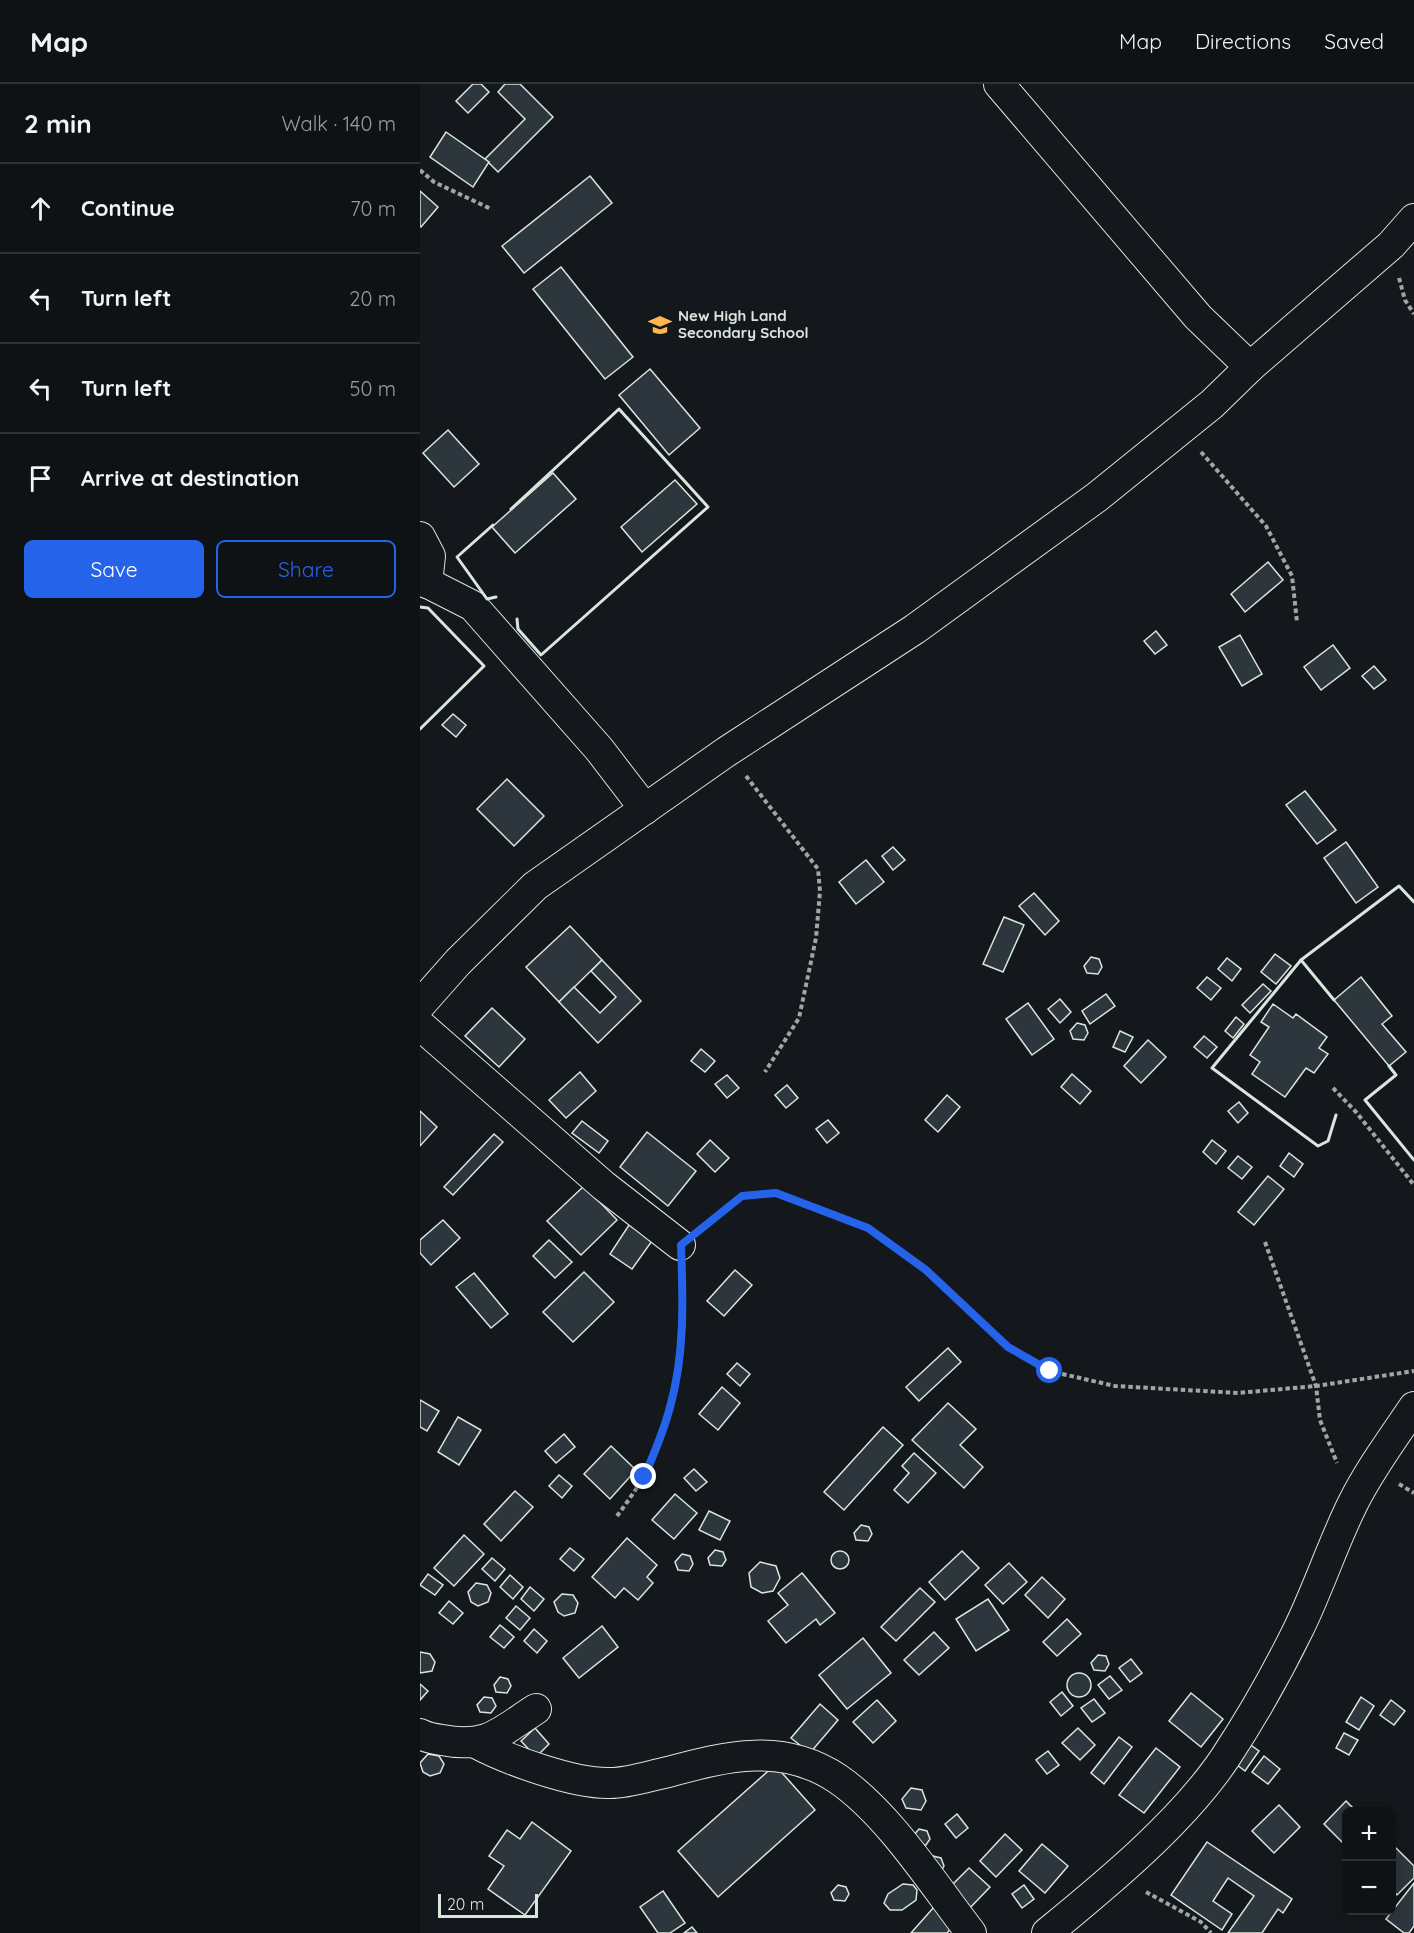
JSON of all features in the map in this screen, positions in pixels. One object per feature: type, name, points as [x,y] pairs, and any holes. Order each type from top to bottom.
[{"type":"street","points":[[999,84],[1198,317],[1250,367]]},
{"type":"street","points":[[420,1005],[458,962],[535,886],[726,752],[915,629],[1097,497],[1180,429],[1391,245],[1414,219]]},
{"type":"street","points":[[420,537],[430,556],[424,581],[473,606],[599,749],[645,809]]},
{"type":"street","points":[[420,1025],[604,1186],[681,1245]]},
{"type":"street","points":[[1047,1933],[1112,1880],[1195,1798],[1224,1760],[1264,1696],[1299,1628],[1353,1503],[1373,1467],[1414,1407]]},
{"type":"street","points":[[476,1743],[488,1740],[536,1709]]},
{"type":"street","points":[[421,1736],[476,1743],[575,1780],[610,1784],[747,1754],[795,1759],[838,1779],[877,1815],[916,1859],[971,1933]]},
{"type":"path","points":[[420,170],[434,182],[491,209]]},
{"type":"path","points":[[1180,429],[1266,526],[1292,576],[1297,622]]},
{"type":"path","points":[[726,752],[818,869],[820,891],[816,938],[798,1018],[765,1072]]},
{"type":"path","points":[[1333,1088],[1356,1112],[1414,1185]]},
{"type":"path","points":[[617,1516],[644,1477],[671,1405],[677,1370],[683,1301],[681,1245],[742,1196],[776,1193],[868,1228],[926,1270],[1008,1347],[1050,1371],[1115,1386],[1238,1393],[1316,1386],[1414,1371]]},
{"type":"path","points":[[1264,1242],[1316,1386],[1320,1420],[1353,1503]]},
{"type":"path","points":[[1112,1880],[1127,1883],[1152,1895],[1201,1922],[1211,1933]]},
{"type":"building","points":[[473,84],[481,84],[489,92],[468,113],[456,101]]},
{"type":"building","points":[[505,84],[520,84],[553,117],[498,172],[485,159],[525,119],[498,92]]},
{"type":"building","points":[[446,132],[489,162],[473,187],[430,157]]},
{"type":"building","points":[[590,176],[612,203],[524,273],[502,246]]},
{"type":"building","points":[[420,191],[438,207],[421,227],[420,226]]},
{"type":"building","points":[[561,267],[633,357],[605,379],[533,289]]},
{"type":"building","points":[[650,369],[700,428],[669,455],[619,395]]},
{"type":"building","points":[[448,430],[479,464],[454,487],[423,453]]},
{"type":"building","points":[[553,473],[576,499],[515,553],[492,527]]},
{"type":"building","points":[[675,480],[697,504],[642,552],[621,527]]},
{"type":"building","points":[[1268,562],[1283,580],[1245,612],[1231,594]]},
{"type":"building","points":[[1156,631],[1167,645],[1155,654],[1144,641]]},
{"type":"building","points":[[1240,635],[1262,674],[1242,686],[1219,647]]},
{"type":"building","points":[[1333,645],[1350,668],[1321,690],[1304,667]]},
{"type":"building","points":[[1374,666],[1386,680],[1374,689],[1362,676]]},
{"type":"building","points":[[453,714],[466,725],[456,737],[442,725]]},
{"type":"building","points":[[507,779],[544,816],[514,846],[477,809]]},
{"type":"building","points":[[1305,791],[1336,830],[1317,844],[1286,805]]},
{"type":"building","points":[[1346,842],[1378,887],[1356,903],[1324,858]]},
{"type":"building","points":[[893,847],[905,860],[893,870],[882,856]]},
{"type":"building","points":[[866,860],[884,882],[856,904],[839,882]]},
{"type":"building","points":[[1034,893],[1059,921],[1045,935],[1019,906]]},
{"type":"building","points":[[1004,917],[1024,925],[1003,972],[983,964]]},
{"type":"building","points":[[570,926],[602,960],[559,1002],[526,967]]},
{"type":"building","points":[[1275,954],[1291,966],[1276,984],[1261,972]]},
{"type":"building","points":[[1091,957],[1099,959],[1102,967],[1098,974],[1087,973],[1084,966]]},
{"type":"building","points":[[1227,958],[1241,969],[1232,981],[1218,969]]},
{"type":"building","points":[[602,960],[641,1001],[598,1043],[559,1002],[574,987],[600,1013],[616,997],[591,971]]},
{"type":"building","points":[[1207,977],[1221,988],[1211,1000],[1197,988]]},
{"type":"building","points":[[1361,977],[1392,1016],[1382,1024],[1406,1052],[1389,1066],[1334,1000]]},
{"type":"building","points":[[1263,984],[1271,991],[1250,1013],[1242,1005]]},
{"type":"building","points":[[1106,994],[1115,1006],[1090,1024],[1082,1011]]},
{"type":"building","points":[[1060,999],[1071,1012],[1060,1023],[1048,1009]]},
{"type":"building","points":[[1028,1003],[1054,1039],[1032,1055],[1006,1019]]},
{"type":"building","points":[[1273,1004],[1293,1018],[1296,1014],[1327,1037],[1319,1048],[1328,1054],[1314,1073],[1306,1068],[1285,1097],[1252,1074],[1260,1062],[1250,1055],[1269,1027],[1261,1022]]},
{"type":"building","points":[[492,1008],[525,1039],[499,1067],[465,1036]]},
{"type":"building","points":[[1236,1017],[1244,1024],[1233,1038],[1225,1031]]},
{"type":"building","points":[[1077,1023],[1085,1025],[1088,1033],[1084,1040],[1073,1039],[1070,1031]]},
{"type":"building","points":[[1120,1031],[1133,1037],[1125,1052],[1113,1047]]},
{"type":"building","points":[[1204,1036],[1217,1047],[1207,1058],[1194,1047]]},
{"type":"building","points":[[1148,1040],[1166,1057],[1141,1083],[1124,1066]]},
{"type":"building","points":[[701,1049],[715,1061],[705,1072],[691,1061]]},
{"type":"building","points":[[580,1072],[596,1091],[566,1118],[549,1100]]},
{"type":"building","points":[[1072,1074],[1091,1091],[1080,1104],[1061,1087]]},
{"type":"building","points":[[727,1075],[739,1088],[727,1098],[715,1084]]},
{"type":"building","points":[[787,1085],[798,1098],[786,1108],[775,1095]]},
{"type":"building","points":[[947,1095],[960,1107],[938,1132],[925,1120]]},
{"type":"building","points":[[1239,1102],[1248,1113],[1238,1123],[1228,1111]]},
{"type":"building","points":[[420,1111],[437,1127],[420,1146]]},
{"type":"building","points":[[828,1120],[839,1133],[827,1143],[816,1129]]},
{"type":"building","points":[[582,1121],[608,1141],[599,1153],[572,1133]]},
{"type":"building","points":[[647,1132],[696,1171],[668,1206],[620,1167]]},
{"type":"building","points":[[494,1134],[503,1142],[453,1195],[444,1187]]},
{"type":"building","points":[[710,1140],[729,1158],[715,1172],[697,1154]]},
{"type":"building","points":[[1212,1140],[1226,1151],[1216,1164],[1203,1152]]},
{"type":"building","points":[[1289,1153],[1303,1164],[1294,1177],[1280,1166]]},
{"type":"building","points":[[1238,1156],[1252,1167],[1242,1179],[1228,1168]]},
{"type":"building","points":[[1268,1176],[1284,1189],[1254,1225],[1238,1212]]},
{"type":"building","points":[[584,1186],[617,1220],[581,1255],[547,1221]]},
{"type":"building","points":[[443,1220],[460,1238],[431,1265],[420,1253],[420,1240]]},
{"type":"building","points":[[629,1225],[652,1241],[632,1269],[610,1254]]},
{"type":"building","points":[[549,1240],[572,1262],[555,1278],[533,1256]]},
{"type":"building","points":[[735,1270],[752,1285],[724,1316],[707,1301]]},
{"type":"building","points":[[584,1272],[614,1302],[573,1342],[543,1312]]},
{"type":"building","points":[[474,1273],[508,1314],[491,1328],[456,1287]]},
{"type":"building","points":[[948,1348],[961,1362],[919,1401],[906,1387]]},
{"type":"building","points":[[737,1363],[750,1374],[740,1386],[727,1374]]},
{"type":"building","points":[[722,1387],[740,1403],[718,1430],[699,1414]]},
{"type":"building","points":[[420,1400],[439,1411],[427,1431],[420,1427]]},
{"type":"building","points":[[948,1403],[976,1429],[960,1445],[983,1467],[964,1488],[912,1440]]},
{"type":"building","points":[[458,1417],[481,1430],[459,1465],[438,1452]]},
{"type":"building","points":[[883,1427],[903,1445],[844,1510],[824,1492]]},
{"type":"building","points":[[564,1434],[575,1447],[556,1463],[545,1451]]},
{"type":"building","points":[[611,1446],[636,1470],[610,1499],[584,1474]]},
{"type":"building","points":[[914,1453],[936,1473],[908,1503],[894,1490],[909,1473],[902,1466]]},
{"type":"building","points":[[694,1469],[707,1482],[696,1491],[684,1478]]},
{"type":"building","points":[[559,1475],[572,1486],[562,1498],[549,1486]]},
{"type":"building","points":[[515,1491],[533,1507],[501,1541],[484,1524]]},
{"type":"building","points":[[675,1494],[697,1513],[674,1539],[652,1520]]},
{"type":"building","points":[[709,1511],[730,1521],[720,1540],[699,1530]]},
{"type":"building","points":[[861,1525],[869,1527],[872,1534],[868,1541],[856,1540],[854,1533]]},
{"type":"building","points":[[464,1535],[484,1554],[454,1586],[434,1568]]},
{"type":"building","points":[[627,1538],[657,1565],[647,1577],[653,1583],[638,1600],[624,1588],[615,1598],[592,1577]]},
{"type":"building","points":[[570,1548],[584,1559],[574,1571],[560,1559]]},
{"type":"building","points":[[715,1550],[723,1552],[726,1560],[722,1566],[710,1565],[708,1558]]},
{"type":"building","points":[[840,1551],[846,1554],[849,1560],[846,1566],[840,1569],[834,1566],[831,1560],[834,1554]]},
{"type":"building","points":[[962,1551],[979,1568],[945,1600],[929,1582]]},
{"type":"building","points":[[682,1554],[690,1556],[693,1564],[689,1571],[678,1570],[675,1562]]},
{"type":"building","points":[[492,1558],[505,1569],[495,1581],[482,1569]]},
{"type":"building","points":[[760,1562],[776,1566],[780,1578],[773,1591],[762,1593],[751,1587],[749,1573]]},
{"type":"building","points":[[1009,1563],[1027,1582],[1003,1604],[985,1585]]},
{"type":"building","points":[[802,1573],[835,1613],[820,1625],[816,1619],[786,1643],[768,1621],[788,1605],[778,1593]]},
{"type":"building","points":[[428,1574],[443,1585],[435,1595],[420,1585]]},
{"type":"building","points":[[510,1575],[523,1587],[513,1599],[500,1587]]},
{"type":"building","points":[[1042,1577],[1065,1599],[1048,1618],[1025,1595]]},
{"type":"building","points":[[476,1583],[487,1585],[491,1593],[488,1602],[478,1606],[471,1602],[468,1592]]},
{"type":"building","points":[[530,1587],[544,1599],[534,1611],[521,1599]]},
{"type":"building","points":[[920,1588],[935,1602],[896,1641],[881,1627]]},
{"type":"building","points":[[562,1594],[573,1595],[578,1603],[575,1613],[564,1616],[558,1612],[554,1602]]},
{"type":"building","points":[[988,1599],[1009,1630],[976,1651],[956,1619]]},
{"type":"building","points":[[449,1601],[463,1613],[453,1624],[439,1613]]},
{"type":"building","points":[[516,1606],[530,1618],[520,1630],[506,1618]]},
{"type":"building","points":[[1067,1619],[1081,1634],[1057,1656],[1043,1642]]},
{"type":"building","points":[[500,1625],[514,1637],[504,1648],[490,1637]]},
{"type":"building","points":[[602,1626],[618,1647],[579,1678],[563,1658]]},
{"type":"building","points":[[534,1629],[547,1641],[537,1653],[524,1641]]},
{"type":"building","points":[[934,1632],[949,1648],[919,1675],[904,1660]]},
{"type":"building","points":[[863,1638],[891,1673],[847,1709],[819,1675]]},
{"type":"building","points":[[420,1652],[430,1654],[435,1662],[432,1671],[420,1673]]},
{"type":"building","points":[[1098,1655],[1106,1656],[1109,1664],[1105,1671],[1094,1670],[1091,1663]]},
{"type":"building","points":[[1131,1659],[1142,1673],[1130,1682],[1119,1668]]},
{"type":"building","points":[[1079,1673],[1084,1674],[1090,1680],[1090,1690],[1084,1696],[1079,1697],[1074,1696],[1068,1690],[1067,1685],[1068,1680],[1074,1674]]},
{"type":"building","points":[[1110,1676],[1122,1690],[1109,1699],[1098,1685]]},
{"type":"building","points":[[500,1677],[508,1679],[511,1686],[507,1693],[496,1692],[494,1685]]},
{"type":"building","points":[[420,1684],[428,1691],[420,1700]]},
{"type":"building","points":[[1062,1692],[1073,1706],[1061,1716],[1050,1702]]},
{"type":"building","points":[[1191,1693],[1223,1719],[1201,1747],[1169,1721]]},
{"type":"building","points":[[484,1697],[492,1698],[496,1706],[491,1713],[480,1712],[477,1705]]},
{"type":"building","points":[[1361,1697],[1374,1706],[1359,1730],[1346,1722]]},
{"type":"building","points":[[1094,1699],[1105,1713],[1092,1722],[1081,1708]]},
{"type":"building","points":[[877,1700],[896,1721],[873,1743],[853,1722]]},
{"type":"building","points":[[1391,1700],[1405,1711],[1394,1725],[1380,1715]]},
{"type":"building","points":[[820,1704],[838,1720],[810,1753],[791,1738]]},
{"type":"building","points":[[535,1728],[549,1744],[536,1757],[521,1741]]},
{"type":"building","points":[[1078,1728],[1095,1745],[1080,1760],[1062,1743]]},
{"type":"building","points":[[1344,1733],[1358,1740],[1349,1755],[1336,1748]]},
{"type":"building","points":[[1119,1737],[1132,1747],[1104,1784],[1091,1773]]},
{"type":"building","points":[[1242,1739],[1259,1751],[1245,1771],[1228,1758]]},
{"type":"building","points":[[1156,1748],[1180,1767],[1144,1813],[1119,1795]]},
{"type":"building","points":[[1048,1751],[1059,1765],[1047,1774],[1036,1760]]},
{"type":"building","points":[[428,1754],[439,1756],[444,1764],[440,1773],[430,1776],[423,1772],[420,1763]]},
{"type":"building","points":[[1264,1756],[1280,1769],[1268,1784],[1252,1772]]},
{"type":"building","points":[[775,1765],[815,1810],[718,1897],[678,1851]]},
{"type":"building","points":[[911,1788],[922,1790],[926,1801],[921,1810],[906,1808],[902,1799]]},
{"type":"building","points":[[1346,1801],[1352,1807],[1342,1807],[1342,1842],[1324,1824]]},
{"type":"building","points":[[1279,1805],[1300,1827],[1274,1853],[1252,1831]]},
{"type":"building","points":[[957,1814],[968,1828],[956,1838],[945,1824]]},
{"type":"building","points":[[532,1822],[571,1851],[525,1915],[488,1889],[504,1866],[489,1856],[507,1830],[520,1839]]},
{"type":"building","points":[[919,1829],[927,1831],[930,1839],[926,1845],[915,1844],[912,1837]]},
{"type":"building","points":[[1005,1834],[1022,1850],[996,1877],[980,1861]]},
{"type":"building","points":[[1207,1842],[1292,1899],[1283,1913],[1278,1909],[1262,1933],[1228,1933],[1254,1896],[1228,1878],[1213,1901],[1232,1914],[1222,1930],[1171,1895]]},
{"type":"building","points":[[1042,1844],[1068,1866],[1045,1893],[1019,1871]]},
{"type":"building","points":[[1396,1848],[1414,1866],[1414,1878],[1397,1895]]},
{"type":"building","points":[[933,1856],[941,1858],[944,1866],[940,1873],[926,1864]]},
{"type":"building","points":[[969,1868],[990,1887],[967,1911],[945,1892]]},
{"type":"building","points":[[1414,1883],[1414,1926],[1409,1933],[1404,1933],[1386,1919],[1389,1915],[1396,1915],[1396,1906]]},
{"type":"building","points":[[903,1884],[913,1885],[917,1890],[916,1900],[902,1910],[890,1910],[884,1903],[888,1894]]},
{"type":"building","points":[[838,1885],[846,1887],[849,1894],[845,1901],[834,1900],[831,1893]]},
{"type":"building","points":[[1024,1885],[1034,1899],[1022,1908],[1012,1894]]},
{"type":"building","points":[[663,1891],[685,1923],[670,1933],[658,1933],[640,1907]]},
{"type":"building","points":[[934,1907],[954,1925],[947,1933],[911,1933]]},
{"type":"building","points":[[692,1927],[697,1933],[684,1933]]},
{"type":"wall","points":[[511,509],[619,409],[708,507],[541,655],[518,629],[517,619]]},
{"type":"wall","points":[[493,525],[457,557],[487,599],[496,597]]},
{"type":"wall","points":[[420,607],[428,608],[484,666],[420,729]]},
{"type":"wall","points":[[1334,1000],[1301,960],[1399,886],[1414,902]]},
{"type":"wall","points":[[1301,960],[1212,1068],[1318,1146],[1328,1141],[1336,1115]]},
{"type":"wall","points":[[1389,1066],[1396,1075],[1365,1100],[1414,1160]]},
{"type":"place","name":"New High Land Secondary School","points":[[660,325]]},
{"type":"route","points":[[644,1477],[671,1405],[677,1370],[683,1301],[681,1245],[742,1196],[776,1193],[868,1228],[926,1270],[979,1317],[1008,1347],[1050,1371]]}]
